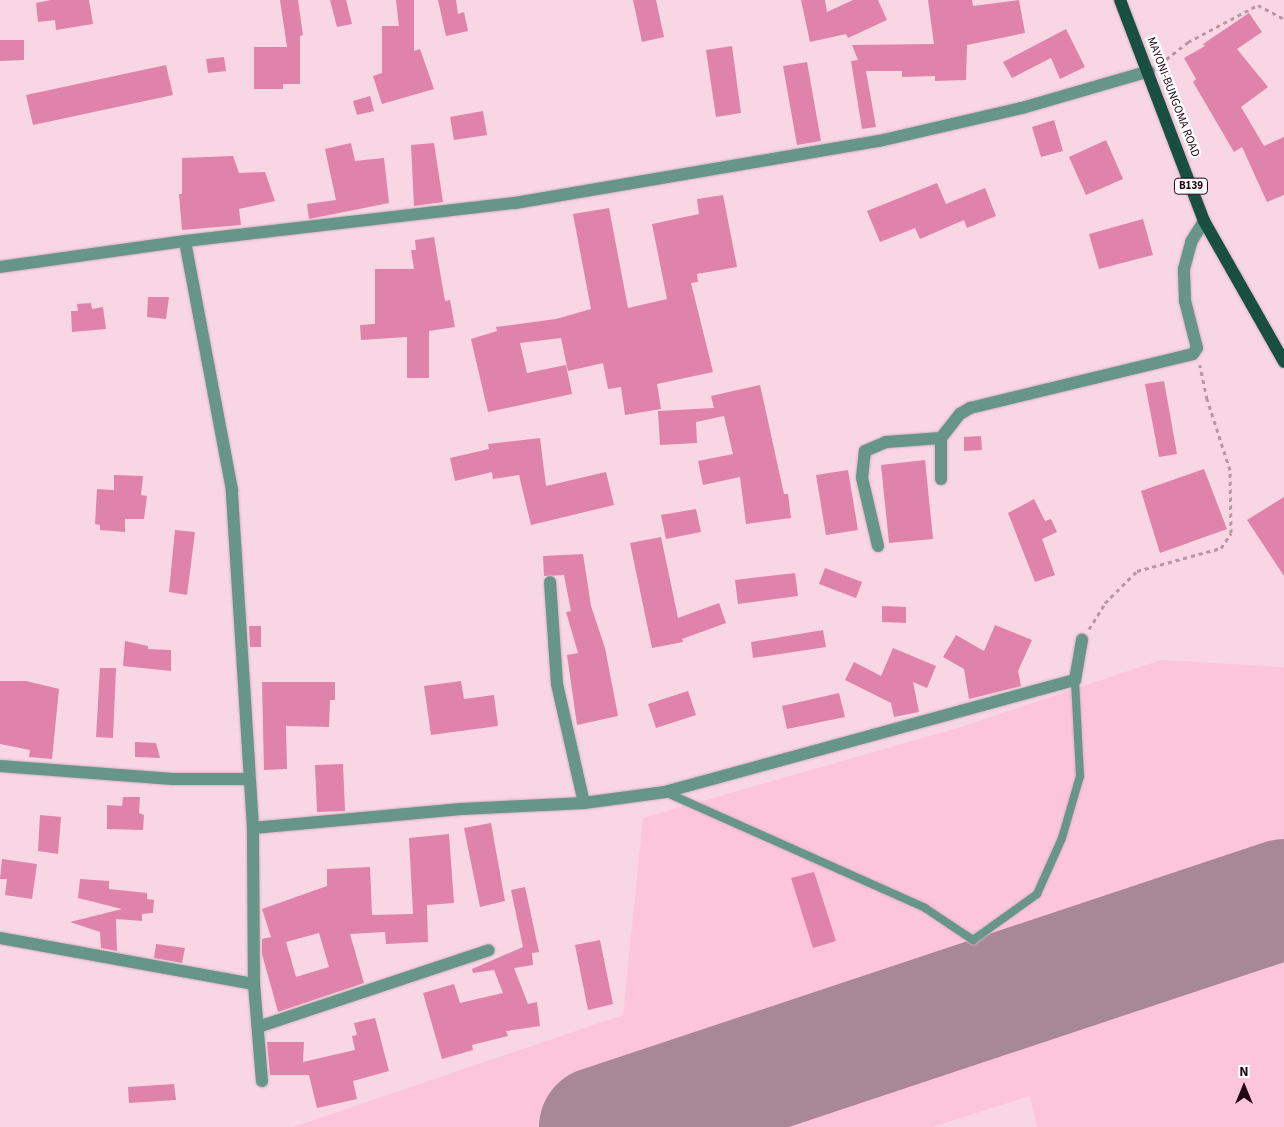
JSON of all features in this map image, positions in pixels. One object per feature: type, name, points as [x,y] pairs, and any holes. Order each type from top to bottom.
[{"type":"main road","name":"MAYONI-BUNGOMA ROAD","points":[[1120,0],[1149,72],[1204,221],[1284,362]]},
{"type":"street","points":[[0,267],[185,241],[515,203],[869,142],[1022,108],[1149,72]]},
{"type":"street","points":[[941,479],[941,438],[960,414],[970,408],[1127,368],[1188,355],[1197,348],[1185,301],[1184,269],[1190,242],[1204,221]]},
{"type":"street","points":[[185,241],[232,490],[252,828],[254,984],[262,1081]]},
{"type":"street","points":[[878,546],[862,478],[864,451],[886,442],[941,438]]},
{"type":"street","points":[[550,582],[557,684],[584,803]]},
{"type":"street","points":[[252,828],[461,809],[584,803],[665,792],[1075,680],[1082,640]]},
{"type":"street","points":[[0,766],[173,779],[249,779]]},
{"type":"street","points":[[0,938],[254,984]]},
{"type":"street","points":[[258,1027],[489,950]]},
{"type":"lane","points":[[665,792],[925,908],[973,940],[1037,894],[1062,838],[1080,776],[1075,680]]},
{"type":"path","points":[[1149,72],[1188,42],[1258,5],[1284,19]]},
{"type":"path","points":[[1082,640],[1105,603],[1137,571],[1221,548],[1231,533],[1230,470],[1207,399],[1197,348]]},
{"type":"shaded area","points":[[1161,660],[1284,667],[1284,1127],[1037,1127],[1030,1096],[932,1127],[293,1127],[623,1015],[643,818],[964,726]]},
{"type":"building","points":[[51,0],[89,0],[93,24],[56,30],[55,20],[38,22],[36,3]]},
{"type":"building","points":[[280,0],[298,0],[303,35],[300,36],[300,84],[283,84],[283,89],[254,89],[254,47],[287,47]]},
{"type":"building","points":[[330,0],[346,0],[352,24],[337,27]]},
{"type":"building","points":[[396,0],[414,0],[414,51],[420,49],[434,89],[382,104],[373,76],[382,73],[382,26],[399,26]]},
{"type":"building","points":[[438,0],[456,0],[458,14],[464,12],[468,31],[446,36]]},
{"type":"building","points":[[633,0],[656,0],[664,37],[642,42]]},
{"type":"building","points":[[801,0],[825,0],[827,12],[853,0],[878,0],[887,20],[848,38],[846,34],[810,42]]},
{"type":"building","points":[[928,0],[972,0],[973,6],[1019,0],[1025,33],[967,45],[966,80],[935,81],[935,76],[902,77],[902,71],[866,71],[876,127],[862,129],[851,61],[858,60],[852,45],[934,44]]},
{"type":"building","points":[[1249,13],[1262,32],[1237,49],[1268,87],[1241,107],[1264,146],[1284,137],[1284,195],[1267,202],[1242,147],[1234,152],[1193,82],[1196,79],[1184,58],[1205,46],[1203,44]]},
{"type":"building","points":[[1066,29],[1085,67],[1060,79],[1051,58],[1012,78],[1003,62]]},
{"type":"building","points":[[0,40],[24,40],[24,60],[0,61]]},
{"type":"building","points":[[732,46],[741,113],[716,117],[706,50]]},
{"type":"building","points":[[224,57],[226,71],[208,73],[206,59]]},
{"type":"building","points":[[807,62],[821,141],[797,145],[783,66]]},
{"type":"building","points":[[166,65],[173,95],[33,125],[26,95]]},
{"type":"building","points":[[370,96],[374,111],[357,115],[353,101]]},
{"type":"building","points":[[483,111],[487,135],[454,140],[450,117]]},
{"type":"building","points":[[1054,120],[1063,151],[1041,157],[1032,127]]},
{"type":"building","points":[[1106,140],[1123,179],[1086,195],[1069,157]]},
{"type":"building","points":[[351,143],[355,161],[384,158],[389,203],[309,219],[307,204],[336,200],[325,149]]},
{"type":"building","points":[[434,143],[443,202],[414,206],[411,145]]},
{"type":"building","points":[[233,156],[239,173],[265,172],[275,201],[239,209],[241,225],[182,230],[179,194],[182,194],[182,158]]},
{"type":"building","points":[[937,183],[946,204],[985,188],[996,216],[967,228],[964,220],[920,239],[915,228],[880,242],[867,211]]},
{"type":"building","points":[[723,195],[737,267],[697,274],[698,282],[691,283],[713,372],[657,384],[661,409],[625,415],[621,387],[608,389],[603,363],[568,371],[561,338],[520,343],[527,373],[566,365],[572,394],[488,412],[471,339],[497,331],[496,327],[556,319],[591,309],[573,214],[609,208],[628,308],[667,299],[652,224],[699,214],[697,199]]},
{"type":"building","points":[[1143,219],[1153,255],[1099,269],[1089,234]]},
{"type":"building","points":[[434,237],[445,301],[450,300],[455,327],[429,331],[429,378],[407,378],[407,337],[361,340],[360,325],[375,324],[375,269],[414,269],[411,250],[416,250],[415,240]]},
{"type":"building","points":[[148,297],[169,297],[166,319],[147,317]]},
{"type":"building","points":[[91,303],[92,309],[103,307],[106,329],[72,332],[71,311],[78,311],[77,304]]},
{"type":"building","points":[[1164,381],[1177,454],[1159,457],[1145,384]]},
{"type":"building","points":[[760,385],[784,494],[788,494],[791,518],[746,524],[740,477],[703,485],[698,461],[733,454],[724,416],[696,422],[697,443],[660,445],[658,411],[714,408],[711,396]]},
{"type":"building","points":[[981,436],[982,450],[964,451],[964,437]]},
{"type":"building","points":[[540,438],[546,486],[606,472],[614,505],[531,525],[519,475],[493,479],[492,472],[455,481],[450,458],[489,449],[488,444]]},
{"type":"building","points":[[925,460],[933,539],[889,543],[881,465]]},
{"type":"building","points":[[1204,469],[1227,529],[1160,553],[1141,491]]},
{"type":"building","points":[[848,470],[858,530],[826,535],[816,475]]},
{"type":"building","points":[[114,475],[143,476],[141,495],[147,496],[144,519],[125,519],[125,532],[100,530],[100,525],[95,524],[97,489],[114,490]]},
{"type":"building","points":[[1284,497],[1284,576],[1247,520]]},
{"type":"building","points":[[1034,499],[1045,521],[1051,519],[1057,532],[1042,539],[1055,575],[1035,582],[1008,513]]},
{"type":"building","points":[[696,509],[701,532],[666,539],[661,515]]},
{"type":"building","points":[[175,530],[195,532],[187,595],[169,592]]},
{"type":"building","points":[[661,537],[678,618],[719,603],[726,623],[682,639],[683,642],[652,648],[630,543]]},
{"type":"building","points":[[583,554],[591,606],[605,648],[618,716],[577,725],[567,655],[578,653],[566,612],[571,611],[564,575],[544,576],[543,556]]},
{"type":"building","points":[[825,568],[862,582],[856,598],[819,584]]},
{"type":"building","points":[[795,573],[798,596],[738,604],[735,580]]},
{"type":"building","points":[[882,606],[906,607],[906,623],[882,622]]},
{"type":"building","points":[[995,625],[1032,640],[1018,671],[1021,686],[969,699],[964,669],[943,657],[956,635],[984,651]]},
{"type":"building","points":[[249,626],[261,626],[261,647],[250,647]]},
{"type":"building","points":[[823,630],[826,647],[753,658],[751,642]]},
{"type":"building","points":[[125,641],[148,646],[148,649],[171,650],[171,671],[123,666]]},
{"type":"building","points":[[893,648],[936,666],[927,688],[913,682],[919,712],[894,717],[891,703],[845,680],[854,662],[881,676]]},
{"type":"building","points":[[100,668],[116,668],[113,738],[96,737]]},
{"type":"building","points":[[0,681],[26,681],[59,689],[52,759],[29,757],[30,750],[0,744]]},
{"type":"building","points":[[461,681],[464,699],[494,695],[498,726],[431,735],[424,686]]},
{"type":"building","points":[[262,682],[335,682],[335,700],[330,700],[329,727],[286,726],[287,769],[264,770]]},
{"type":"building","points":[[688,691],[696,715],[656,728],[648,704]]},
{"type":"building","points":[[839,693],[845,717],[787,729],[782,706]]},
{"type":"building","points":[[135,742],[156,743],[160,758],[135,757]]},
{"type":"building","points":[[343,764],[345,811],[317,812],[315,765]]},
{"type":"building","points":[[123,797],[140,797],[139,813],[144,815],[143,830],[107,829],[107,805],[122,806]]},
{"type":"building","points":[[40,815],[61,817],[58,854],[38,851]]},
{"type":"building","points":[[491,823],[505,901],[480,907],[464,828]]},
{"type":"building","points":[[449,834],[454,903],[427,905],[428,942],[386,944],[385,932],[350,934],[364,983],[278,1012],[262,954],[262,939],[271,937],[262,909],[327,886],[327,869],[370,867],[372,915],[413,914],[409,838]],"holes":[[[319,933],[329,967],[296,977],[286,942]]]},
{"type":"building","points":[[2,859],[37,864],[32,899],[5,895],[7,879],[0,879]]},
{"type":"building","points":[[814,872],[836,941],[813,948],[791,878]]},
{"type":"building","points":[[80,879],[109,881],[109,889],[147,893],[147,899],[154,900],[153,913],[142,914],[142,921],[116,919],[117,951],[101,948],[100,932],[70,922],[122,909],[78,898]]},
{"type":"building","points":[[525,887],[539,952],[532,953],[533,965],[514,968],[528,1004],[537,1002],[540,1026],[506,1031],[508,1036],[472,1045],[473,1050],[442,1059],[423,993],[454,984],[460,1003],[503,993],[494,970],[473,973],[472,969],[523,947],[511,890]]},
{"type":"building","points":[[600,940],[613,1004],[588,1010],[575,945]]},
{"type":"building","points":[[156,944],[185,948],[182,963],[154,958]]},
{"type":"building","points":[[375,1018],[389,1071],[353,1081],[357,1099],[317,1108],[309,1075],[270,1075],[267,1042],[304,1042],[303,1062],[355,1050],[352,1036],[357,1035],[354,1023]]},
{"type":"building","points":[[174,1084],[176,1100],[129,1103],[128,1087]]},
{"type":"runway","points":[[599,1127],[1284,899]]}]
